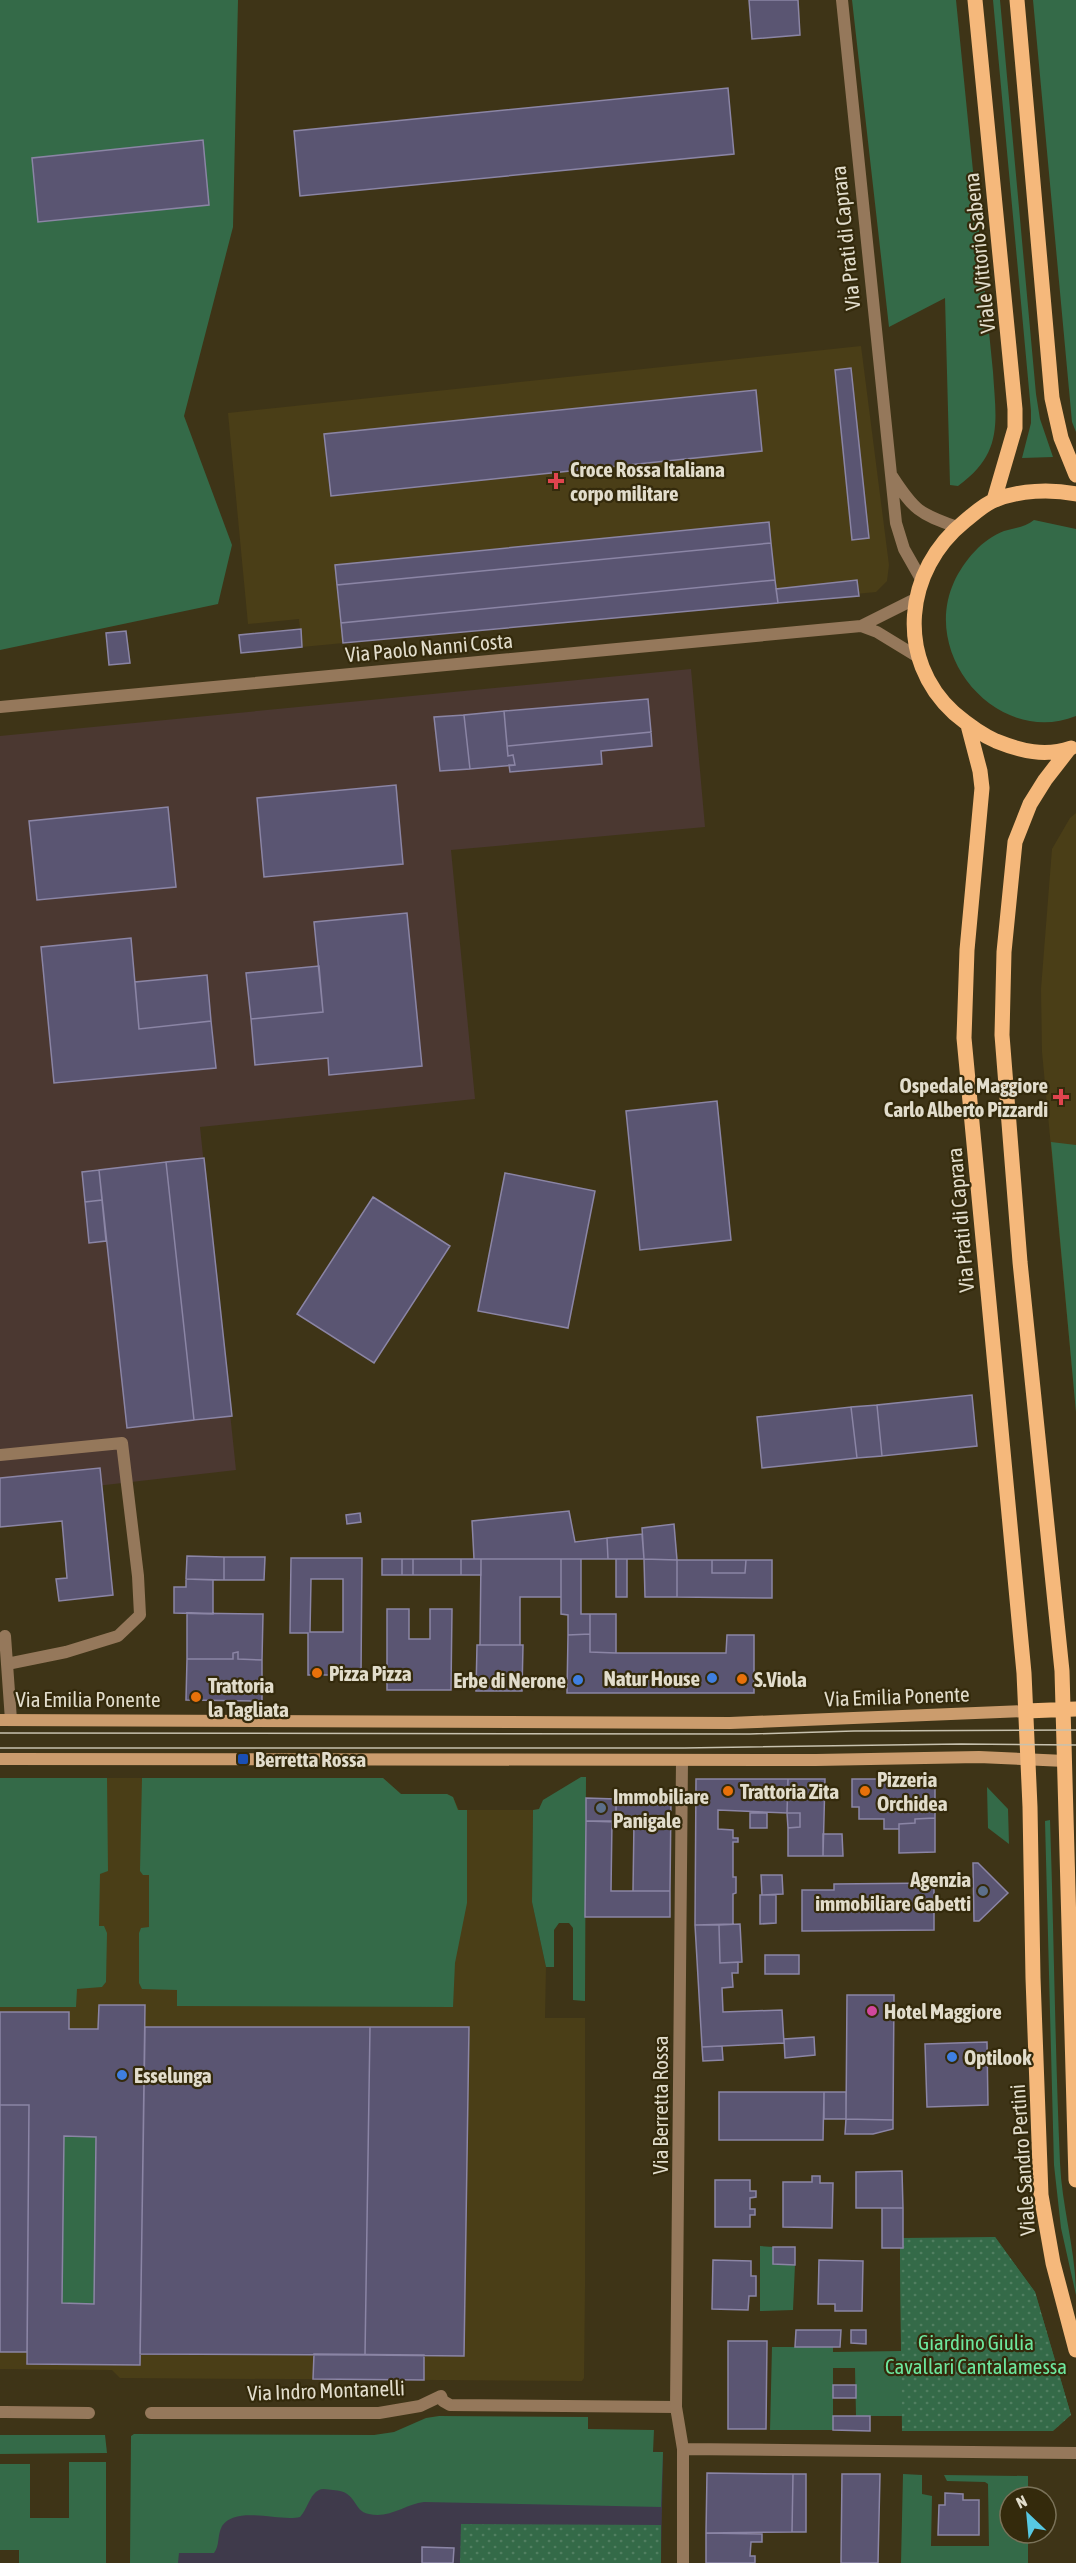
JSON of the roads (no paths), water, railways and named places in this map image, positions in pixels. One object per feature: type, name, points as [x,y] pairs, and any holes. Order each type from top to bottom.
[{"type":"main road","name":"Viale Vittorio Sabena","points":[[975,0],[1016,409],[1015,428],[994,500]]},
{"type":"main road","points":[[1017,0],[1052,398],[1061,438],[1076,475]]},
{"type":"main road","points":[[1073,747],[1053,753],[1032,753],[988,738],[968,725],[945,704],[928,681],[918,657],[914,611],[921,579],[936,549],[957,527],[994,500],[1032,492],[1076,494]]},
{"type":"main road","name":"Via Prati di Caprara","points":[[968,725],[982,788],[967,950],[964,1038],[1026,1711]]},
{"type":"main road","points":[[1073,747],[1030,804],[1014,842],[1004,952],[1002,1035],[1020,1262],[1062,1671],[1070,1709],[1076,2180]]},
{"type":"main road","name":"Via Emilia Ponente","points":[[5,1720],[730,1723],[1070,1709]]},
{"type":"main road","name":"Viale Sandro Pertini","points":[[1026,1711],[1041,2195],[1053,2263],[1076,2350]]},
{"type":"main road","points":[[0,1759],[1028,1758],[1071,1762]]},
{"type":"street","name":"Via Prati di Caprara","points":[[842,0],[896,523],[904,549],[921,579]]},
{"type":"street","name":"Via Prati di Caprara","points":[[890,472],[913,507],[930,518],[957,527]]},
{"type":"street","name":"Via Paolo Nanni Costa","points":[[0,707],[861,626],[917,598]]},
{"type":"street","points":[[861,626],[877,632],[918,657]]},
{"type":"street","points":[[0,1455],[122,1443],[138,1576],[140,1615],[118,1636],[66,1652],[7,1664]]},
{"type":"street","points":[[5,1636],[7,1664],[5,1720]]},
{"type":"street","name":"Via Berretta Rossa","points":[[682,1760],[676,2407],[683,2450],[683,2563]]},
{"type":"street","name":"Via Indro Montanelli","points":[[151,2413],[379,2413],[420,2406],[441,2396],[450,2405],[676,2407]]},
{"type":"street","points":[[3,2412],[89,2413]]},
{"type":"street","points":[[683,2450],[1076,2453]]},
{"type":"tram line","points":[[0,1733],[750,1734],[1076,1730]]},
{"type":"tram line","points":[[0,1748],[684,1748],[961,1744],[1076,1745]]},
{"type":"place","name":"Croce Rossa Italiana corpo militare","points":[[556,481]]},
{"type":"place","name":"Ospedale Maggiore Carlo Alberto Pizzardi","points":[[1061,1097]]},
{"type":"place","name":"Pizza Pizza","points":[[317,1673]]},
{"type":"place","name":"Natur House","points":[[712,1678]]},
{"type":"place","name":"S.Viola","points":[[742,1679]]},
{"type":"place","name":"Erbe di Nerone","points":[[578,1680]]},
{"type":"place","name":"Trattoria la Tagliata","points":[[196,1697]]},
{"type":"place","name":"Berretta Rossa","points":[[243,1759]]},
{"type":"place","name":"Trattoria Zita","points":[[728,1791]]},
{"type":"place","name":"Pizzeria Orchidea","points":[[865,1791]]},
{"type":"place","name":"Immobiliare Panigale","points":[[601,1808]]},
{"type":"place","name":"Agenzia immobiliare Gabetti","points":[[983,1891]]},
{"type":"place","name":"Hotel Maggiore","points":[[872,2011]]},
{"type":"place","name":"Optilook","points":[[952,2057]]},
{"type":"place","name":"Esselunga","points":[[122,2075]]},
{"type":"park label","name":"Giardino Giulia Cavallari Cantalamessa","points":[[976,2354]]}]
